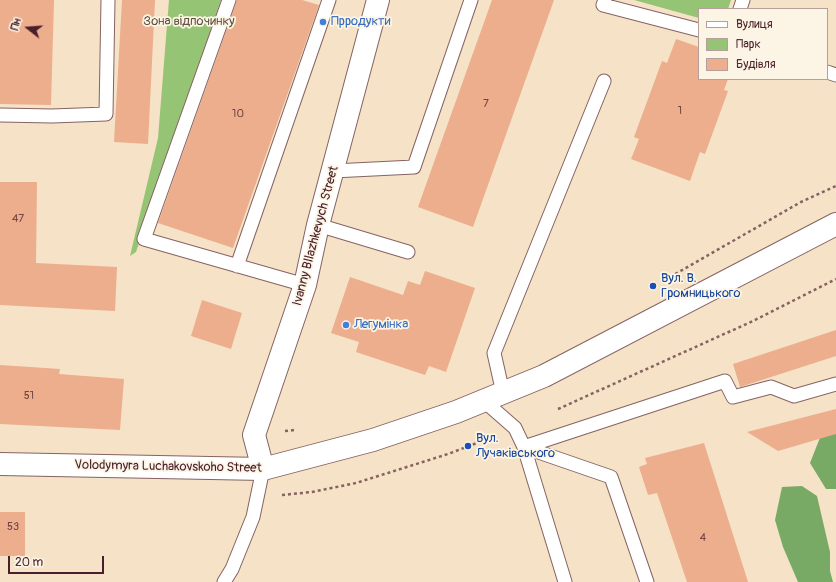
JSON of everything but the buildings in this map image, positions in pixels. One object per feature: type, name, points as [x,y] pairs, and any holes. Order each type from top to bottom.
[{"type":"main road","name":"Ivanny Bllazhkevych Street","points":[[254,435],[305,285],[318,225],[378,0]]},
{"type":"main road","name":"Volodymyra Luchakovskoho Street","points":[[0,464],[263,469],[373,440],[456,412],[544,376],[836,224]]},
{"type":"main road","points":[[254,435],[263,469]]},
{"type":"lane","points":[[0,115],[52,116],[106,114],[108,0]]},
{"type":"lane","points":[[229,0],[144,239],[305,285]]},
{"type":"lane","points":[[237,266],[328,0]]},
{"type":"lane","points":[[333,171],[414,167],[471,0]]},
{"type":"lane","points":[[605,0],[603,5],[698,30]]},
{"type":"lane","points":[[503,393],[494,353],[604,81]]},
{"type":"lane","points":[[318,225],[408,252]]},
{"type":"lane","points":[[524,447],[725,381],[733,397],[771,387],[794,396],[836,384]]},
{"type":"lane","points":[[483,400],[515,428],[524,447],[565,582]]},
{"type":"lane","points":[[524,447],[611,477],[647,582]]},
{"type":"lane","points":[[224,582],[232,569],[253,517],[263,469]]},
{"type":"path","points":[[667,278],[801,202],[836,186]]},
{"type":"path","points":[[254,435],[301,428]]},
{"type":"green space","name":"Зона відпочинку","points":[[169,0],[221,0],[136,252],[130,256],[158,138]]},
{"type":"green space","points":[[634,0],[731,0],[728,8],[698,8],[698,18]]},
{"type":"green space","points":[[836,419],[836,489],[826,489],[810,463],[823,430]]},
{"type":"green space","points":[[802,486],[817,496],[830,552],[830,571],[833,582],[798,582],[783,547],[775,520],[782,487]]},
{"type":"place","name":"Прродукти","points":[[323,22]]},
{"type":"place","name":"Вул. В. Громницького","points":[[653,286]]},
{"type":"place","name":"Легумінка","points":[[346,325]]},
{"type":"place","name":"Вул. Лучаківського","points":[[468,446]]}]
